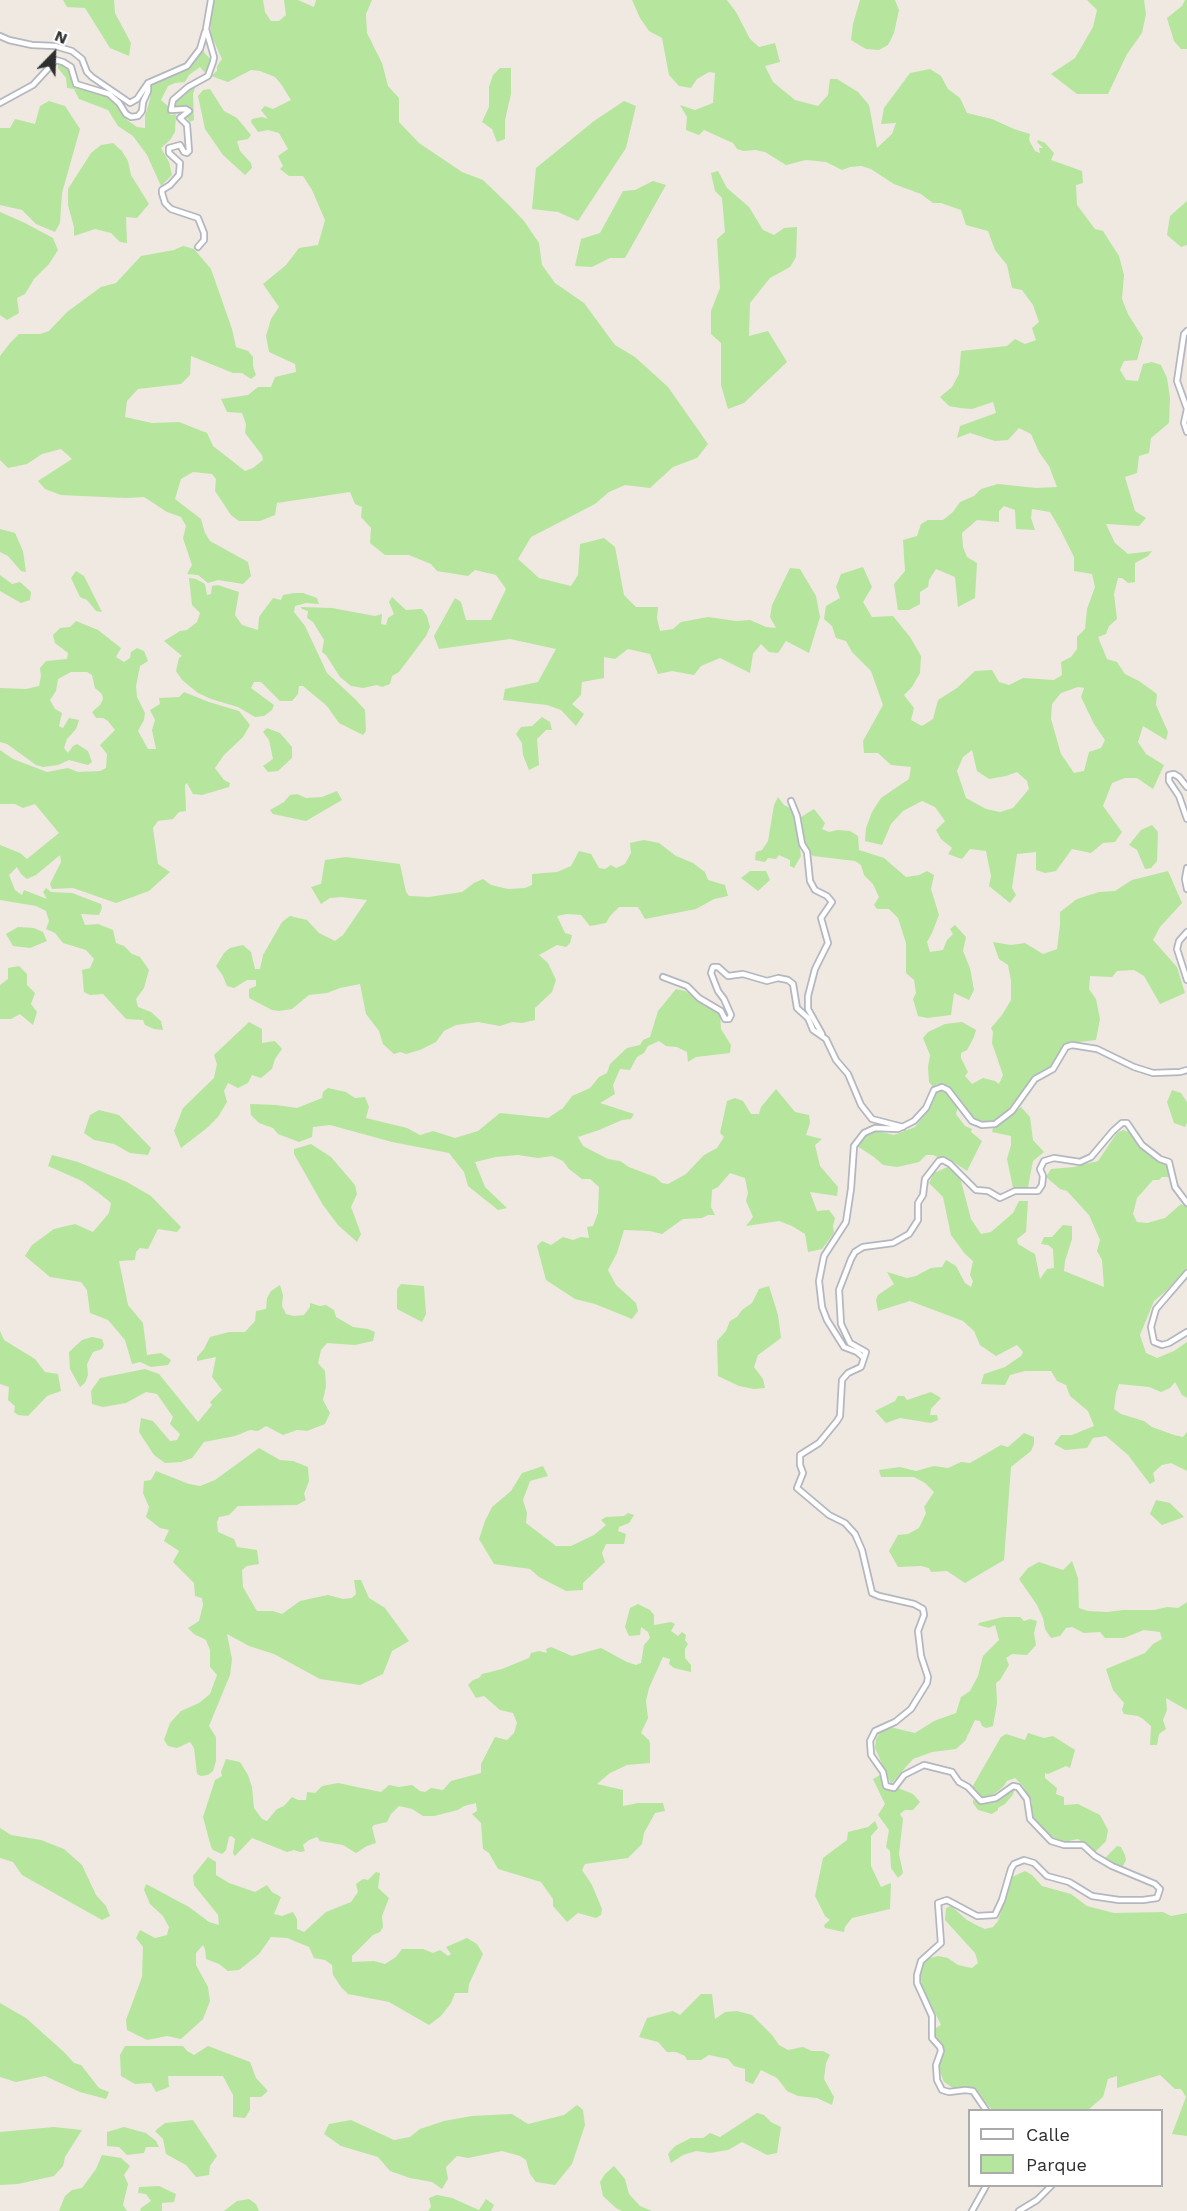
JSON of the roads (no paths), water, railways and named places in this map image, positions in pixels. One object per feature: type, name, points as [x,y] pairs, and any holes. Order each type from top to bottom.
[{"type":"street","points":[[0,36],[32,45],[55,46],[72,51],[82,59],[87,72],[130,103],[137,99],[148,82],[187,66],[200,49],[211,0]]},
{"type":"street","points":[[198,247],[204,240],[204,233],[198,218],[171,209],[165,204],[162,190],[170,185],[180,169],[178,159],[169,153],[169,148],[180,145],[184,152],[189,151],[187,124],[180,118],[189,111],[186,109],[173,111],[170,106],[178,94],[208,76],[214,57],[206,29]]},
{"type":"street","points":[[0,103],[33,85],[56,60],[70,67],[76,84],[109,94],[126,114],[132,117],[138,116],[142,111],[148,91],[148,82]]},
{"type":"street","points":[[1187,331],[1184,334],[1178,381],[1187,409],[1184,423],[1187,432]]},
{"type":"street","points":[[1187,787],[1179,777],[1174,774],[1169,775],[1169,781],[1179,796],[1187,819]]},
{"type":"street","points":[[791,801],[797,816],[801,844],[807,852],[810,881],[815,890],[827,896],[832,902],[821,918],[828,944],[815,969],[808,996],[808,1009],[836,1060],[848,1074],[861,1105],[872,1119],[903,1127]]},
{"type":"street","points":[[1187,868],[1185,879],[1187,889]]},
{"type":"street","points":[[1187,932],[1179,941],[1177,949],[1187,980]]},
{"type":"street","points":[[663,977],[687,986],[699,998],[721,1011],[725,1019],[729,1019],[731,1015],[711,973],[713,967],[718,967],[728,976],[750,974],[767,981],[786,978],[792,984],[797,1008],[808,1018],[813,1030],[825,1039]]},
{"type":"street","points":[[864,1358],[857,1352],[844,1347],[827,1320],[822,1308],[819,1281],[826,1251],[846,1222],[854,1146],[858,1139],[869,1130],[875,1128],[891,1130],[903,1127],[921,1116],[931,1094],[942,1087],[948,1089],[972,1121],[982,1125],[995,1124],[1012,1111],[1035,1079],[1053,1069],[1066,1047],[1072,1045],[1097,1049],[1153,1073],[1187,1070]]},
{"type":"street","points":[[985,2109],[973,2091],[942,2090],[937,2080],[936,2065],[941,2051],[932,2038],[932,2016],[917,1983],[917,1975],[921,1961],[940,1943],[938,1903],[947,1900],[977,1916],[995,1915],[1011,1869],[1014,1864],[1024,1860],[1034,1863],[1047,1876],[1069,1882],[1092,1896],[1119,1900],[1143,1900],[1157,1898],[1161,1889],[1155,1884],[1112,1866],[1095,1856],[1083,1845],[1064,1845],[1051,1841],[1030,1819],[1027,1799],[1018,1787],[1013,1786],[1002,1794],[984,1801],[978,1800],[968,1787],[958,1782],[952,1772],[924,1766],[904,1775],[894,1788],[886,1786],[883,1772],[872,1755],[870,1741],[875,1731],[895,1722],[911,1709],[927,1683],[928,1677],[921,1656],[918,1631],[924,1615],[923,1609],[914,1604],[872,1593],[862,1551],[855,1534],[845,1523],[829,1515],[797,1488],[803,1473],[800,1455],[819,1443],[837,1421],[842,1380],[848,1373],[861,1367],[866,1352],[850,1343],[843,1331],[839,1290],[851,1259],[858,1249],[893,1243],[909,1234],[918,1220],[918,1203],[923,1195],[925,1179],[939,1161],[943,1160],[950,1164],[976,1190],[988,1191],[1000,1198],[1015,1191],[1038,1191],[1042,1185],[1043,1176],[1040,1169],[1044,1161],[1054,1158],[1080,1162],[1091,1158],[1122,1123],[1127,1122],[1142,1145],[1169,1162],[1174,1187],[1187,1203]]},
{"type":"street","points":[[1187,1273],[1156,1309],[1151,1327],[1154,1342],[1162,1345],[1187,1332]]},
{"type":"street","points":[[972,2211],[985,2187]]},
{"type":"street","points":[[1019,2211],[1038,2200],[1050,2187]]}]
